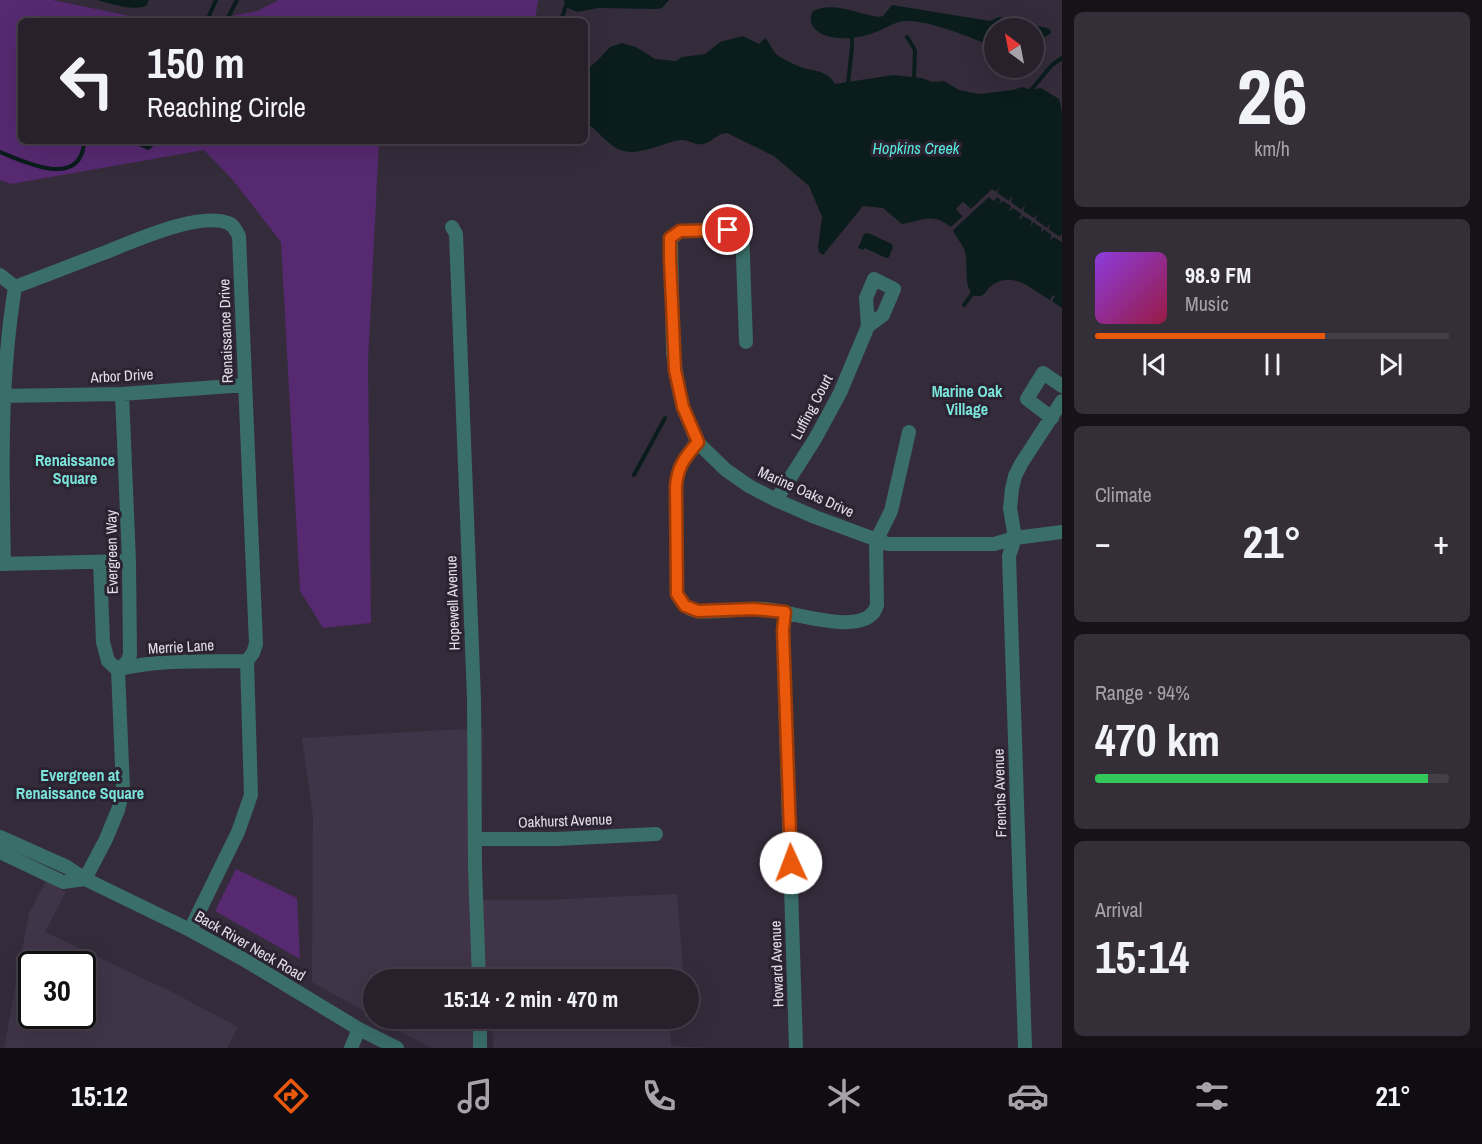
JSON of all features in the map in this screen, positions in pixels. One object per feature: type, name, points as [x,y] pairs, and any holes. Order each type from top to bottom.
[{"type":"street","name":"Renaissance Drive","points":[[15,287],[171,228],[199,221],[214,220],[228,223],[234,227],[239,236],[256,644],[247,661],[251,795],[238,832],[190,930]]},
{"type":"street","name":"Hopewell Avenue","points":[[452,227],[456,234],[474,699],[479,969]]},
{"type":"street","name":"Marine Oaks Drive","points":[[747,342],[742,229],[680,231],[670,238],[673,354],[683,407],[698,442],[726,470],[749,486],[776,500],[888,544],[990,544],[1015,538],[1062,532]]},
{"type":"street","points":[[0,275],[15,287],[8,315],[0,396],[2,564],[129,561]]},
{"type":"street","name":"Luffing Court","points":[[776,500],[815,439],[840,393],[868,326]]},
{"type":"street","points":[[1052,418],[1027,399],[1043,373],[1062,386]]},
{"type":"street","name":"Arbor Drive","points":[[0,396],[122,394],[244,385]]},
{"type":"street","name":"Evergreen Way","points":[[118,669],[127,662],[130,655],[129,561],[122,394]]},
{"type":"street","points":[[1015,538],[1010,508],[1011,489],[1015,476],[1062,401]]},
{"type":"street","points":[[698,442],[682,461],[676,486],[677,594],[685,606],[698,611],[766,609],[803,618],[852,621],[869,617],[875,612],[877,605],[876,540],[891,511],[909,432]]},
{"type":"street","name":"Frenchs Avenue","points":[[1015,538],[1009,556],[1025,1048]]},
{"type":"street","name":"Evergreen Way","points":[[85,879],[110,829],[123,789],[118,669],[108,661],[103,642],[100,562]]},
{"type":"street","name":"Howard Avenue","points":[[785,612],[783,630],[796,1048]]},
{"type":"street","name":"Merrie Lane","points":[[118,669],[180,662],[247,661]]},
{"type":"street","name":"Oakhurst Avenue","points":[[475,840],[656,834]]},
{"type":"street","name":"Back River Neck Road","points":[[0,837],[67,867],[85,879],[190,930],[359,1029],[396,1048]]},
{"type":"street","name":"Back River Neck Road","points":[[0,852],[63,882],[85,879]]},
{"type":"street","points":[[351,1048],[359,1029]]},
{"type":"street","points":[[480,1029],[480,1048]]},
{"type":"shaded area","points":[[0,0],[52,0],[139,18],[18,18],[18,144],[379,144],[368,362],[371,623],[323,628],[300,591],[281,242],[232,179],[204,150],[11,184],[0,180]]},
{"type":"shaded area","points":[[279,0],[538,0],[535,18],[221,18],[257,11]]},
{"type":"shaded area","points":[[483,728],[482,827],[475,840],[476,900],[542,900],[677,894],[683,969],[363,969],[363,1010],[312,982],[313,817],[302,738]]},
{"type":"shaded area","points":[[236,869],[297,898],[300,959],[215,911]]},
{"type":"shaded area","points":[[46,881],[66,892],[45,932],[85,951],[22,951],[29,913]]},
{"type":"shaded area","points":[[96,956],[174,993],[238,1027],[227,1048],[4,1048],[18,972],[18,1029],[96,1029]]},
{"type":"shaded area","points":[[396,1029],[474,1029],[475,1048],[431,1048]]},
{"type":"shaded area","points":[[493,1029],[670,1029],[671,1046],[710,1048],[493,1048]]},
{"type":"water","points":[[97,0],[149,0],[146,6],[135,8]]},
{"type":"water","points":[[564,0],[669,0],[662,8],[657,9],[598,8],[578,12],[565,7]]},
{"type":"water","points":[[892,5],[984,20],[984,43],[950,30],[915,21],[902,21],[879,31],[852,38],[827,36],[814,28],[811,22],[813,11],[830,7],[883,16]]},
{"type":"water","points":[[1044,27],[1050,29],[1051,33],[1044,38]]},
{"type":"water","name":"Hopkins Creek","points":[[743,36],[759,44],[765,38],[780,57],[801,67],[823,73],[835,84],[893,75],[922,78],[932,82],[944,81],[959,90],[979,94],[1022,87],[1032,90],[1041,88],[1059,99],[1062,112],[1062,233],[1060,237],[1048,229],[1051,223],[1047,228],[1035,219],[1038,214],[1034,219],[1023,211],[1025,206],[1022,210],[1010,202],[1013,197],[1009,201],[997,193],[1000,187],[996,192],[992,190],[971,209],[963,202],[956,209],[963,216],[951,227],[944,222],[932,219],[902,224],[883,208],[863,206],[823,255],[819,252],[818,247],[822,217],[809,186],[774,156],[727,133],[703,144],[680,140],[646,150],[629,152],[613,146],[588,124],[588,68],[610,47],[622,43],[636,47],[655,59],[676,61],[682,57],[705,54],[720,42]]},
{"type":"water","points":[[989,197],[997,197],[1001,200],[999,204],[1002,200],[1012,206],[1009,211],[1013,208],[1022,214],[1020,218],[1023,215],[1032,221],[1031,226],[1033,222],[1042,228],[1041,233],[1043,229],[1052,235],[1050,239],[1053,236],[1062,242],[1062,308],[1052,301],[1055,296],[1053,295],[1050,300],[1016,281],[1002,281],[992,285],[981,296],[974,296],[970,291],[965,252],[953,230]]},
{"type":"water","points":[[868,233],[892,244],[889,257],[886,258],[865,248],[863,250],[858,248],[864,234]]},
{"type":"pier","points":[[999,187],[997,193],[1009,201],[1012,196],[1011,202],[1021,210],[1025,205],[1023,211],[1034,218],[1038,214],[1035,220],[1047,228],[1051,223],[1048,229],[1060,237],[1062,233],[1062,242],[1054,237],[1050,240],[1052,235],[1044,229],[1041,233],[1042,228],[1033,222],[1030,227],[1032,221],[1023,216],[1019,218],[1022,214],[1013,208],[1009,211],[1011,206],[1003,201],[999,204],[1001,200],[997,197],[994,201],[988,197],[953,230],[951,227],[963,217],[956,209],[963,202],[971,209],[992,189],[996,192]]},
{"type":"waterway","name":"Hopkins Creek","points":[[209,18],[216,0]]},
{"type":"waterway","points":[[228,18],[237,0]]},
{"type":"waterway","points":[[564,12],[565,7]]},
{"type":"waterway","points":[[907,37],[915,50],[914,78]]},
{"type":"waterway","points":[[852,38],[852,44]]},
{"type":"waterway","points":[[848,83],[852,47]]},
{"type":"waterway","points":[[1031,90],[1052,65],[1062,58]]},
{"type":"waterway","name":"Hopkins Creek","points":[[0,152],[37,166],[62,169],[72,165],[80,157],[84,144]]},
{"type":"waterway","name":"Hopkins Creek","points":[[139,144],[148,148],[153,144]]},
{"type":"waterway","points":[[964,305],[972,294]]},
{"type":"waterway","points":[[634,475],[665,418]]},
{"type":"district","name":"Marine Oak Village","points":[[967,400]]},
{"type":"district","name":"Renaissance Square","points":[[75,469]]},
{"type":"district","name":"Evergreen at Renaissance Square","points":[[80,784]]},
{"type":"route","points":[[728,230],[680,231],[670,238],[675,370],[683,407],[698,442],[682,461],[678,470],[676,486],[677,594],[685,606],[698,611],[742,608],[785,612],[783,630],[791,863]]}]
